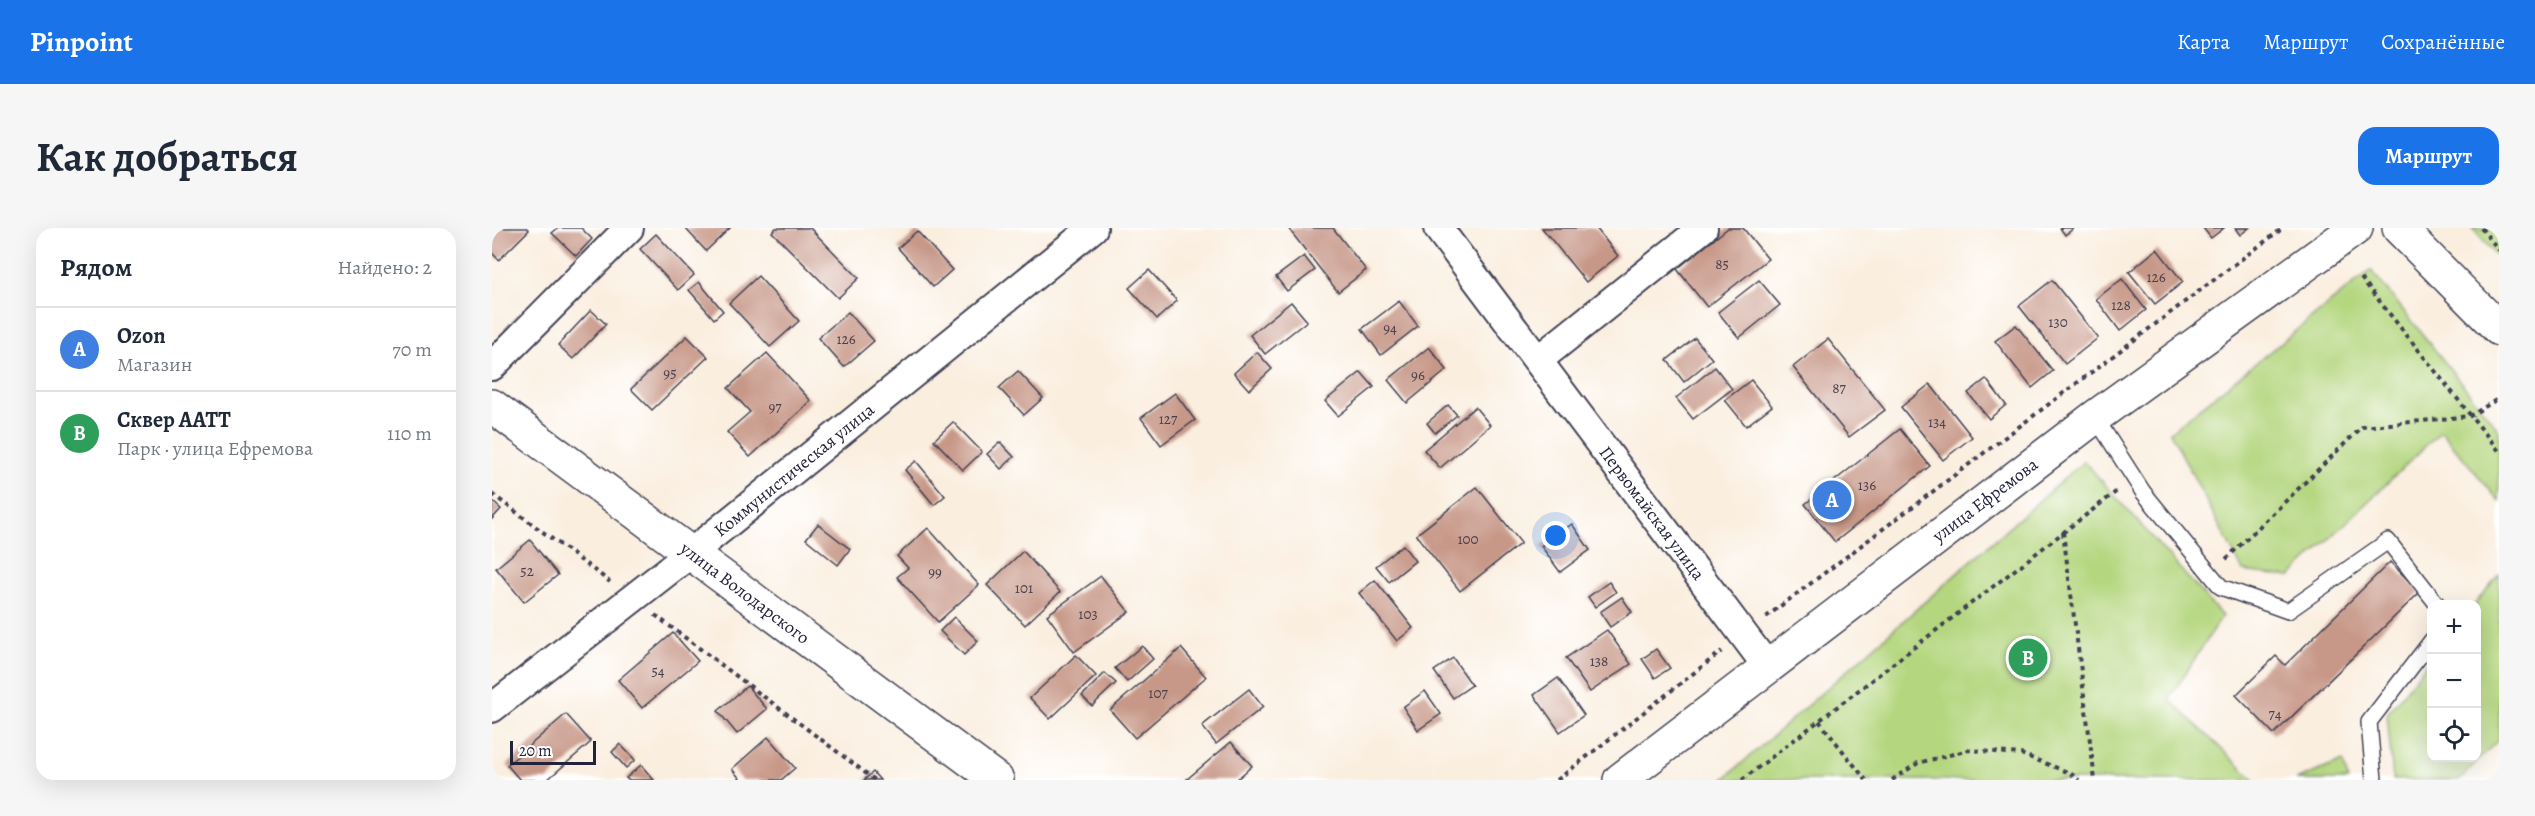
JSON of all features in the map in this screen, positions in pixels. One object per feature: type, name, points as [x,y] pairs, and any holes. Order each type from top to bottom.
[{"type":"main road","name":"улица Ефремова","points":[[1620,780],[2095,417],[2356,228]]},
{"type":"main road","points":[[2399,228],[2499,329]]},
{"type":"main road","name":"улица Володарского","points":[[492,406],[997,780]]},
{"type":"street","points":[[492,366],[629,228]]},
{"type":"street","name":"Коммунистическая улица","points":[[492,708],[692,553],[1093,228]]},
{"type":"street","name":"Первомайская улица","points":[[1438,228],[1767,666]]},
{"type":"street","points":[[1538,360],[1703,228]]},
{"type":"lane","points":[[2095,417],[2134,477],[2221,587],[2288,611],[2388,541],[2435,600]]},
{"type":"lane","points":[[2374,780],[2369,722],[2427,647]]},
{"type":"path","points":[[1557,780],[1743,634],[2283,228]]},
{"type":"path","points":[[2481,228],[2499,250]]},
{"type":"path","points":[[2361,278],[2499,451]]},
{"type":"path","points":[[2210,574],[2362,427],[2470,416],[2499,398]]},
{"type":"path","points":[[1742,780],[2134,477]]},
{"type":"path","points":[[492,494],[875,780]]},
{"type":"path","points":[[2063,532],[2095,780]]},
{"type":"path","points":[[1819,721],[1866,780]]},
{"type":"path","points":[[1892,780],[1918,764],[1969,750],[2021,753],[2070,773],[2079,780]]},
{"type":"green space","points":[[2472,228],[2499,228],[2499,259]]},
{"type":"green space","points":[[2371,270],[2499,430],[2499,501],[2441,431],[2290,577],[2243,571],[2170,432]]},
{"type":"green space","points":[[2084,461],[2222,616],[2169,699],[2254,780],[1723,780]]},
{"type":"green space","points":[[2499,574],[2499,739],[2481,757],[2481,600],[2478,600]]},
{"type":"green space","points":[[2427,663],[2427,762],[2477,762],[2459,780],[2393,780],[2387,714]]},
{"type":"green space","points":[[2343,761],[2348,780],[2296,780]]},
{"type":"building","points":[[492,228],[527,228],[529,230],[499,260],[492,253]]},
{"type":"building","points":[[558,228],[581,228],[592,239],[576,256],[552,233]]},
{"type":"building","points":[[685,228],[730,228],[706,251]]},
{"type":"building","points":[[776,228],[810,228],[859,278],[838,298],[772,232]]},
{"type":"building","points":[[1288,228],[1333,228],[1366,270],[1338,292]]},
{"type":"building","points":[[1542,228],[1596,228],[1618,256],[1586,282]]},
{"type":"building","points":[[1728,228],[1743,228],[1768,259],[1707,307],[1677,269]]},
{"type":"building","points":[[2060,228],[2074,228],[2065,235]]},
{"type":"building","points":[[2203,228],[2224,228],[2211,238]]},
{"type":"building","points":[[2235,228],[2249,228],[2240,235]]},
{"type":"building","points":[[917,231],[952,270],[933,287],[898,248]]},
{"type":"building","points":[[656,234],[694,275],[678,290],[640,249]]},
{"type":"building","points":[[2157,249],[2183,282],[2155,304],[2129,272]]},
{"type":"building","points":[[1304,256],[1315,270],[1287,291],[1276,277]]},
{"type":"building","points":[[1149,270],[1177,301],[1157,319],[1129,288]]},
{"type":"building","points":[[758,276],[799,321],[770,347],[729,303]]},
{"type":"building","points":[[2122,279],[2146,310],[2120,331],[2096,299]]},
{"type":"building","points":[[1759,280],[1780,305],[1739,338],[1718,312]]},
{"type":"building","points":[[2052,280],[2098,338],[2065,364],[2019,306]]},
{"type":"building","points":[[699,282],[723,311],[714,319],[689,290]]},
{"type":"building","points":[[1399,301],[1418,326],[1381,355],[1362,329]]},
{"type":"building","points":[[1291,302],[1307,321],[1265,354],[1250,335]]},
{"type":"building","points":[[591,310],[606,324],[573,359],[558,345]]},
{"type":"building","points":[[848,312],[874,341],[844,367],[818,338]]},
{"type":"building","points":[[2016,325],[2053,371],[2032,388],[1995,341]]},
{"type":"building","points":[[687,336],[708,357],[652,410],[631,389]]},
{"type":"building","points":[[1695,338],[1712,359],[1684,382],[1667,360]]},
{"type":"building","points":[[1828,339],[1885,410],[1849,437],[1793,367]]},
{"type":"building","points":[[1429,347],[1447,370],[1407,403],[1388,380]]},
{"type":"building","points":[[1257,352],[1272,369],[1249,390],[1234,373]]},
{"type":"building","points":[[767,353],[811,401],[750,457],[727,432],[750,412],[728,388]]},
{"type":"building","points":[[1715,367],[1732,389],[1693,419],[1676,398]]},
{"type":"building","points":[[1018,371],[1043,398],[1024,415],[999,388]]},
{"type":"building","points":[[1361,372],[1374,387],[1338,416],[1325,401]]},
{"type":"building","points":[[1986,379],[2006,405],[1989,419],[1968,393]]},
{"type":"building","points":[[1751,380],[1772,406],[1746,426],[1725,400]]},
{"type":"building","points":[[1930,384],[1972,437],[1943,460],[1901,407]]},
{"type":"building","points":[[1175,393],[1195,420],[1161,445],[1141,418]]},
{"type":"building","points":[[1448,405],[1457,415],[1435,433],[1427,423]]},
{"type":"building","points":[[1475,407],[1490,425],[1440,468],[1424,450]]},
{"type":"building","points":[[953,422],[982,452],[963,470],[934,440]]},
{"type":"building","points":[[1900,429],[1930,466],[1835,542],[1805,504]]},
{"type":"building","points":[[1000,442],[1014,457],[1001,469],[987,454]]},
{"type":"building","points":[[916,461],[945,496],[934,505],[905,470]]},
{"type":"building","points":[[1477,487],[1521,543],[1460,591],[1416,535]]},
{"type":"building","points":[[492,501],[501,509],[492,519]]},
{"type":"building","points":[[818,524],[850,549],[838,565],[806,539]]},
{"type":"building","points":[[1572,524],[1590,550],[1560,572],[1541,546]]},
{"type":"building","points":[[928,528],[979,585],[938,622],[897,577],[908,568],[897,556]]},
{"type":"building","points":[[530,540],[558,575],[524,602],[496,568]]},
{"type":"building","points":[[1403,545],[1415,561],[1389,582],[1376,566]]},
{"type":"building","points":[[1023,551],[1060,592],[1025,625],[987,585]]},
{"type":"building","points":[[2390,562],[2420,592],[2274,734],[2236,695],[2276,656],[2285,665]]},
{"type":"building","points":[[1101,576],[1129,612],[1074,652],[1047,615]]},
{"type":"building","points":[[1375,580],[1413,628],[1397,641],[1359,593]]},
{"type":"building","points":[[1609,582],[1616,592],[1595,607],[1588,597]]},
{"type":"building","points":[[1622,597],[1632,612],[1610,627],[1600,612]]},
{"type":"building","points":[[954,617],[978,641],[964,655],[940,631]]},
{"type":"building","points":[[1607,630],[1631,664],[1590,692],[1566,658]]},
{"type":"building","points":[[673,633],[698,661],[642,708],[618,680]]},
{"type":"building","points":[[1142,646],[1153,659],[1127,682],[1115,668]]},
{"type":"building","points":[[1181,648],[1206,677],[1135,738],[1110,710]]},
{"type":"building","points":[[1656,649],[1670,668],[1655,678],[1642,659]]},
{"type":"building","points":[[1076,655],[1096,676],[1050,719],[1030,698]]},
{"type":"building","points":[[1453,658],[1472,685],[1453,698],[1434,671]]},
{"type":"building","points":[[1105,673],[1116,683],[1092,706],[1082,696]]},
{"type":"building","points":[[1558,678],[1584,715],[1560,732],[1534,695]]},
{"type":"building","points":[[747,686],[767,709],[737,734],[718,711]]},
{"type":"building","points":[[1249,689],[1263,707],[1216,744],[1202,726]]},
{"type":"building","points":[[1425,691],[1441,714],[1418,730],[1403,707]]},
{"type":"building","points":[[566,714],[591,742],[547,780],[520,780],[507,765]]},
{"type":"building","points":[[768,737],[795,768],[781,780],[741,780],[732,769]]},
{"type":"building","points":[[1231,742],[1252,766],[1236,780],[1186,780]]},
{"type":"building","points":[[620,744],[635,760],[626,768],[612,752]]},
{"type":"building","points":[[641,765],[654,780],[628,780],[626,778]]},
{"type":"building","points":[[873,772],[880,780],[864,780]]},
{"type":"place","name":"Ozon","points":[[1832,500]]},
{"type":"place","name":"Сквер ААТТ","points":[[2028,658]]}]
